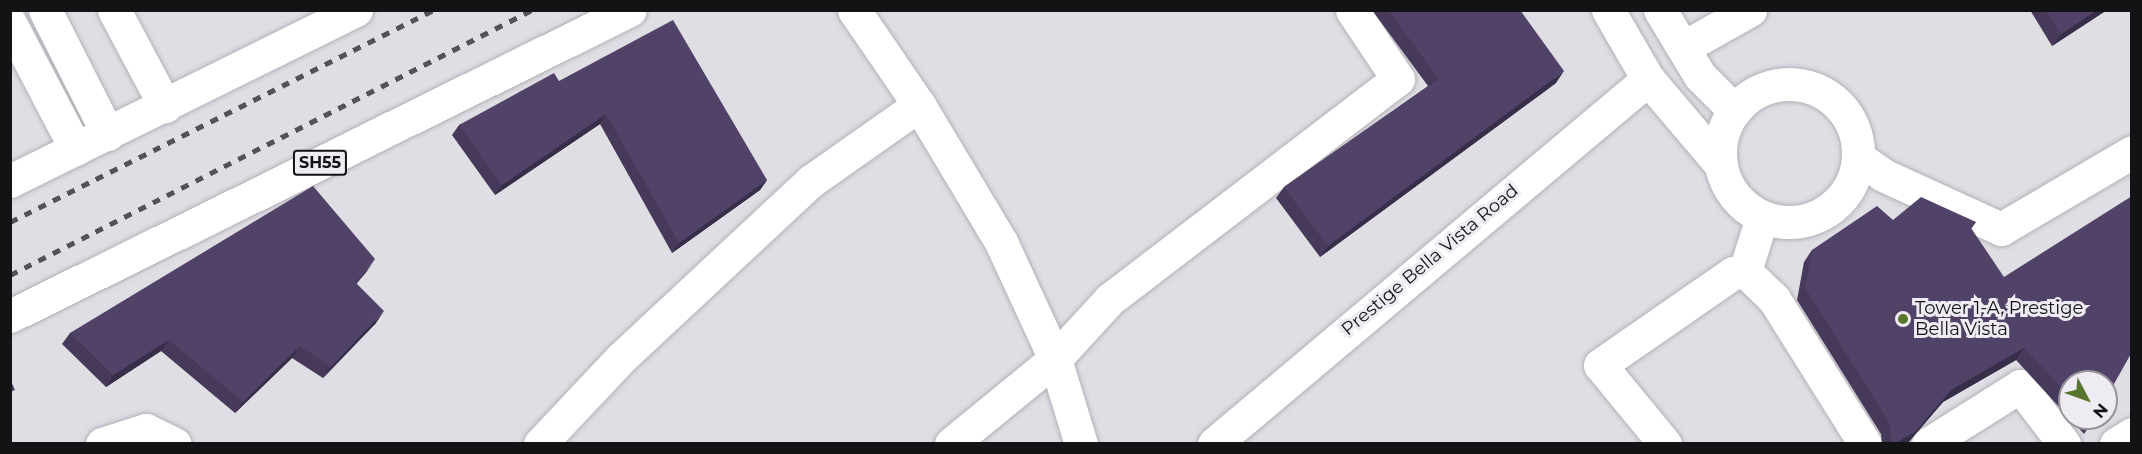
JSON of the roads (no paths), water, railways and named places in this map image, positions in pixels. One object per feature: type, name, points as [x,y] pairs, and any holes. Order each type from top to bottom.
[{"type":"street","points":[[45,10],[108,134]]},
{"type":"street","points":[[114,10],[165,106]]},
{"type":"street","points":[[10,182],[356,10]]},
{"type":"street","name":"SH55","points":[[10,316],[630,10]]},
{"type":"street","points":[[854,10],[919,105],[1001,242],[1055,358],[1082,444]]},
{"type":"street","points":[[951,444],[1055,358],[1110,299],[1398,79],[1352,10]]},
{"type":"street","points":[[1651,10],[1615,22],[1648,79],[1721,165],[1728,187],[1762,217],[1805,221],[1826,212],[1843,198],[1858,158],[1848,116],[1814,88],[1771,86],[1735,111],[1725,127],[1721,165]]},
{"type":"street","points":[[1660,10],[1700,76],[1735,111]]},
{"type":"street","points":[[1684,47],[1750,10]]},
{"type":"street","points":[[11,23],[76,149]]},
{"type":"street","name":"Prestige Bella Vista Road","points":[[1214,444],[1648,79]]},
{"type":"street","points":[[540,444],[620,359],[811,181],[919,105]]},
{"type":"street","points":[[1858,158],[1883,175],[2001,228],[2132,152]]},
{"type":"street","points":[[1745,271],[1762,217]]},
{"type":"street","points":[[1665,444],[1600,365],[1733,273],[1745,271]]},
{"type":"street","points":[[1745,271],[1773,299],[1865,444]]},
{"type":"street","points":[[1928,444],[2020,386],[2064,444]]},
{"type":"street","points":[[102,444],[146,430],[175,444]]},
{"type":"street","points":[[2116,444],[2132,434]]},
{"type":"railway","points":[[10,222],[433,10]]},
{"type":"railway","points":[[10,275],[532,10]]},
{"type":"place","name":"Tower 1-A, Prestige Bella Vista","points":[[1903,319]]}]
